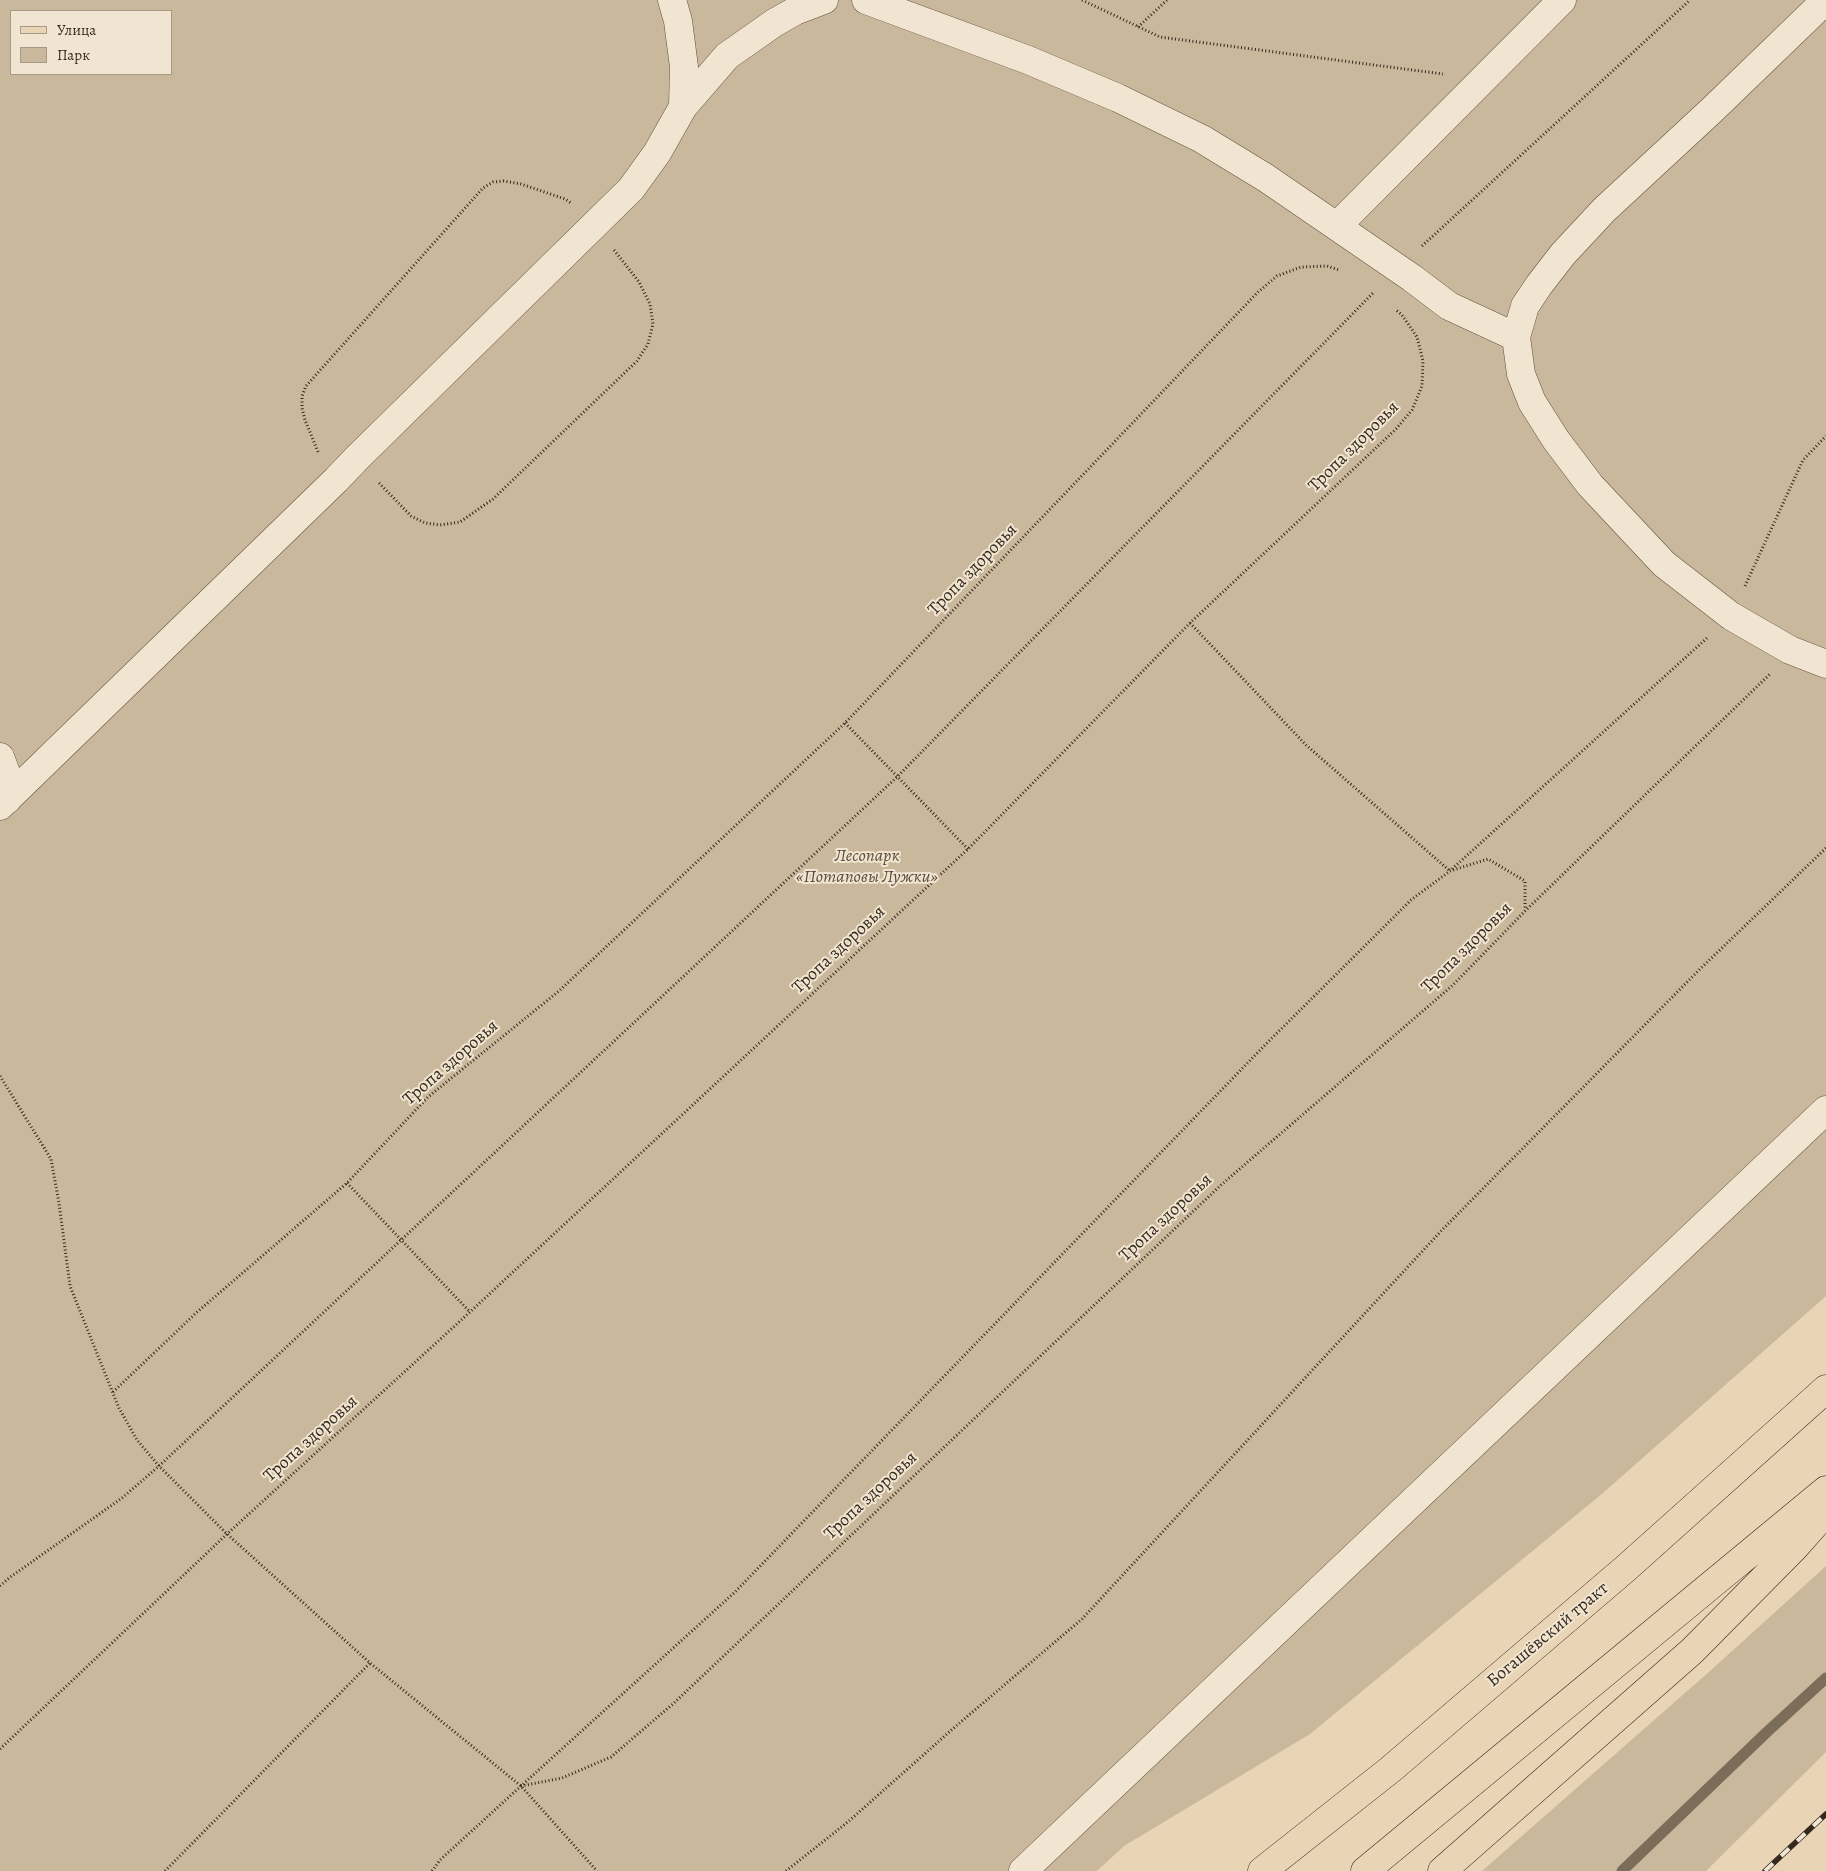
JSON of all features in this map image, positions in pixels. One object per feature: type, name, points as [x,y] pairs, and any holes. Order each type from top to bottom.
[{"type":"main road","name":"Богашёвский тракт","points":[[1262,1871],[1391,1769],[1565,1621],[1826,1389]]},
{"type":"main road","points":[[1365,1871],[1826,1490]]},
{"type":"main road","points":[[1442,1871],[1692,1651],[1794,1548],[1826,1512]]},
{"type":"street","points":[[672,0],[678,21],[684,67],[682,107]]},
{"type":"street","points":[[3,803],[336,480],[356,458],[631,189],[658,153],[682,107],[727,56],[781,19],[824,0]]},
{"type":"street","points":[[866,0],[1028,60],[1126,102],[1202,139],[1266,178],[1337,226],[1449,306],[1516,337]]},
{"type":"street","points":[[1337,226],[1562,0]]},
{"type":"street","points":[[1826,0],[1604,210],[1563,254],[1539,284],[1525,306],[1516,337],[1521,374],[1532,402],[1556,440],[1590,485],[1664,564],[1732,616],[1790,650],[1826,664]]},
{"type":"street","points":[[0,758],[6,773],[3,803]]},
{"type":"street","points":[[1023,1871],[1826,1110]]},
{"type":"path","points":[[1082,0],[1160,37],[1484,79]]},
{"type":"path","points":[[1138,27],[1166,0]]},
{"type":"path","points":[[1398,268],[1690,0]]},
{"type":"path","points":[[336,480],[322,462],[305,420],[302,396],[306,386],[483,188],[493,182],[504,181],[520,184],[565,199],[578,206],[639,282],[650,304],[653,324],[648,344],[637,361],[493,499],[460,522],[440,525],[425,523],[411,516],[356,458]]},
{"type":"path","name":"Тропа здоровья","points":[[113,1392],[196,1313],[347,1184],[428,1097],[559,991],[845,723],[1258,292],[1278,276],[1301,267],[1327,266],[1343,271]]},
{"type":"path","points":[[0,1586],[122,1498],[159,1466],[897,777],[1375,291],[1382,297]]},
{"type":"path","name":"Тропа здоровья","points":[[0,1749],[227,1534],[470,1312],[968,849],[1190,623],[1396,429],[1412,410],[1422,386],[1423,361],[1417,336],[1402,315],[1388,303]]},
{"type":"path","points":[[1190,623],[1306,745],[1450,871],[1732,616],[1803,460],[1826,436]]},
{"type":"path","points":[[1525,911],[1765,681],[1790,650]]},
{"type":"path","points":[[845,723],[968,849]]},
{"type":"path","points":[[786,1871],[849,1821],[956,1726],[1082,1619],[1442,1230],[1699,970],[1826,848]]},
{"type":"path","name":"Тропа здоровья","points":[[432,1871],[440,1860],[521,1786],[735,1592],[1266,1044],[1410,900],[1450,871],[1488,859],[1525,882],[1525,911],[1453,985],[1206,1198],[674,1703],[611,1757],[562,1778],[521,1786]]},
{"type":"path","points":[[0,1076],[50,1158],[59,1203],[70,1286],[119,1408],[138,1440],[159,1466],[227,1534],[370,1663],[521,1786],[597,1871]]},
{"type":"path","points":[[347,1184],[470,1312]]},
{"type":"path","points":[[165,1871],[370,1663]]},
{"type":"green space","name":"Лесопарк «Потаповы Лужки»","points":[[0,0],[1826,0],[1826,1296],[1603,1493],[1310,1734],[1124,1846],[1097,1871],[0,1871]]},
{"type":"green space","points":[[1826,1566],[1826,1752],[1706,1871],[1482,1871],[1710,1671]]},
{"type":"waterway","points":[[1622,1871],[1826,1678]]},
{"type":"railway","points":[[1765,1871],[1826,1814]]}]
